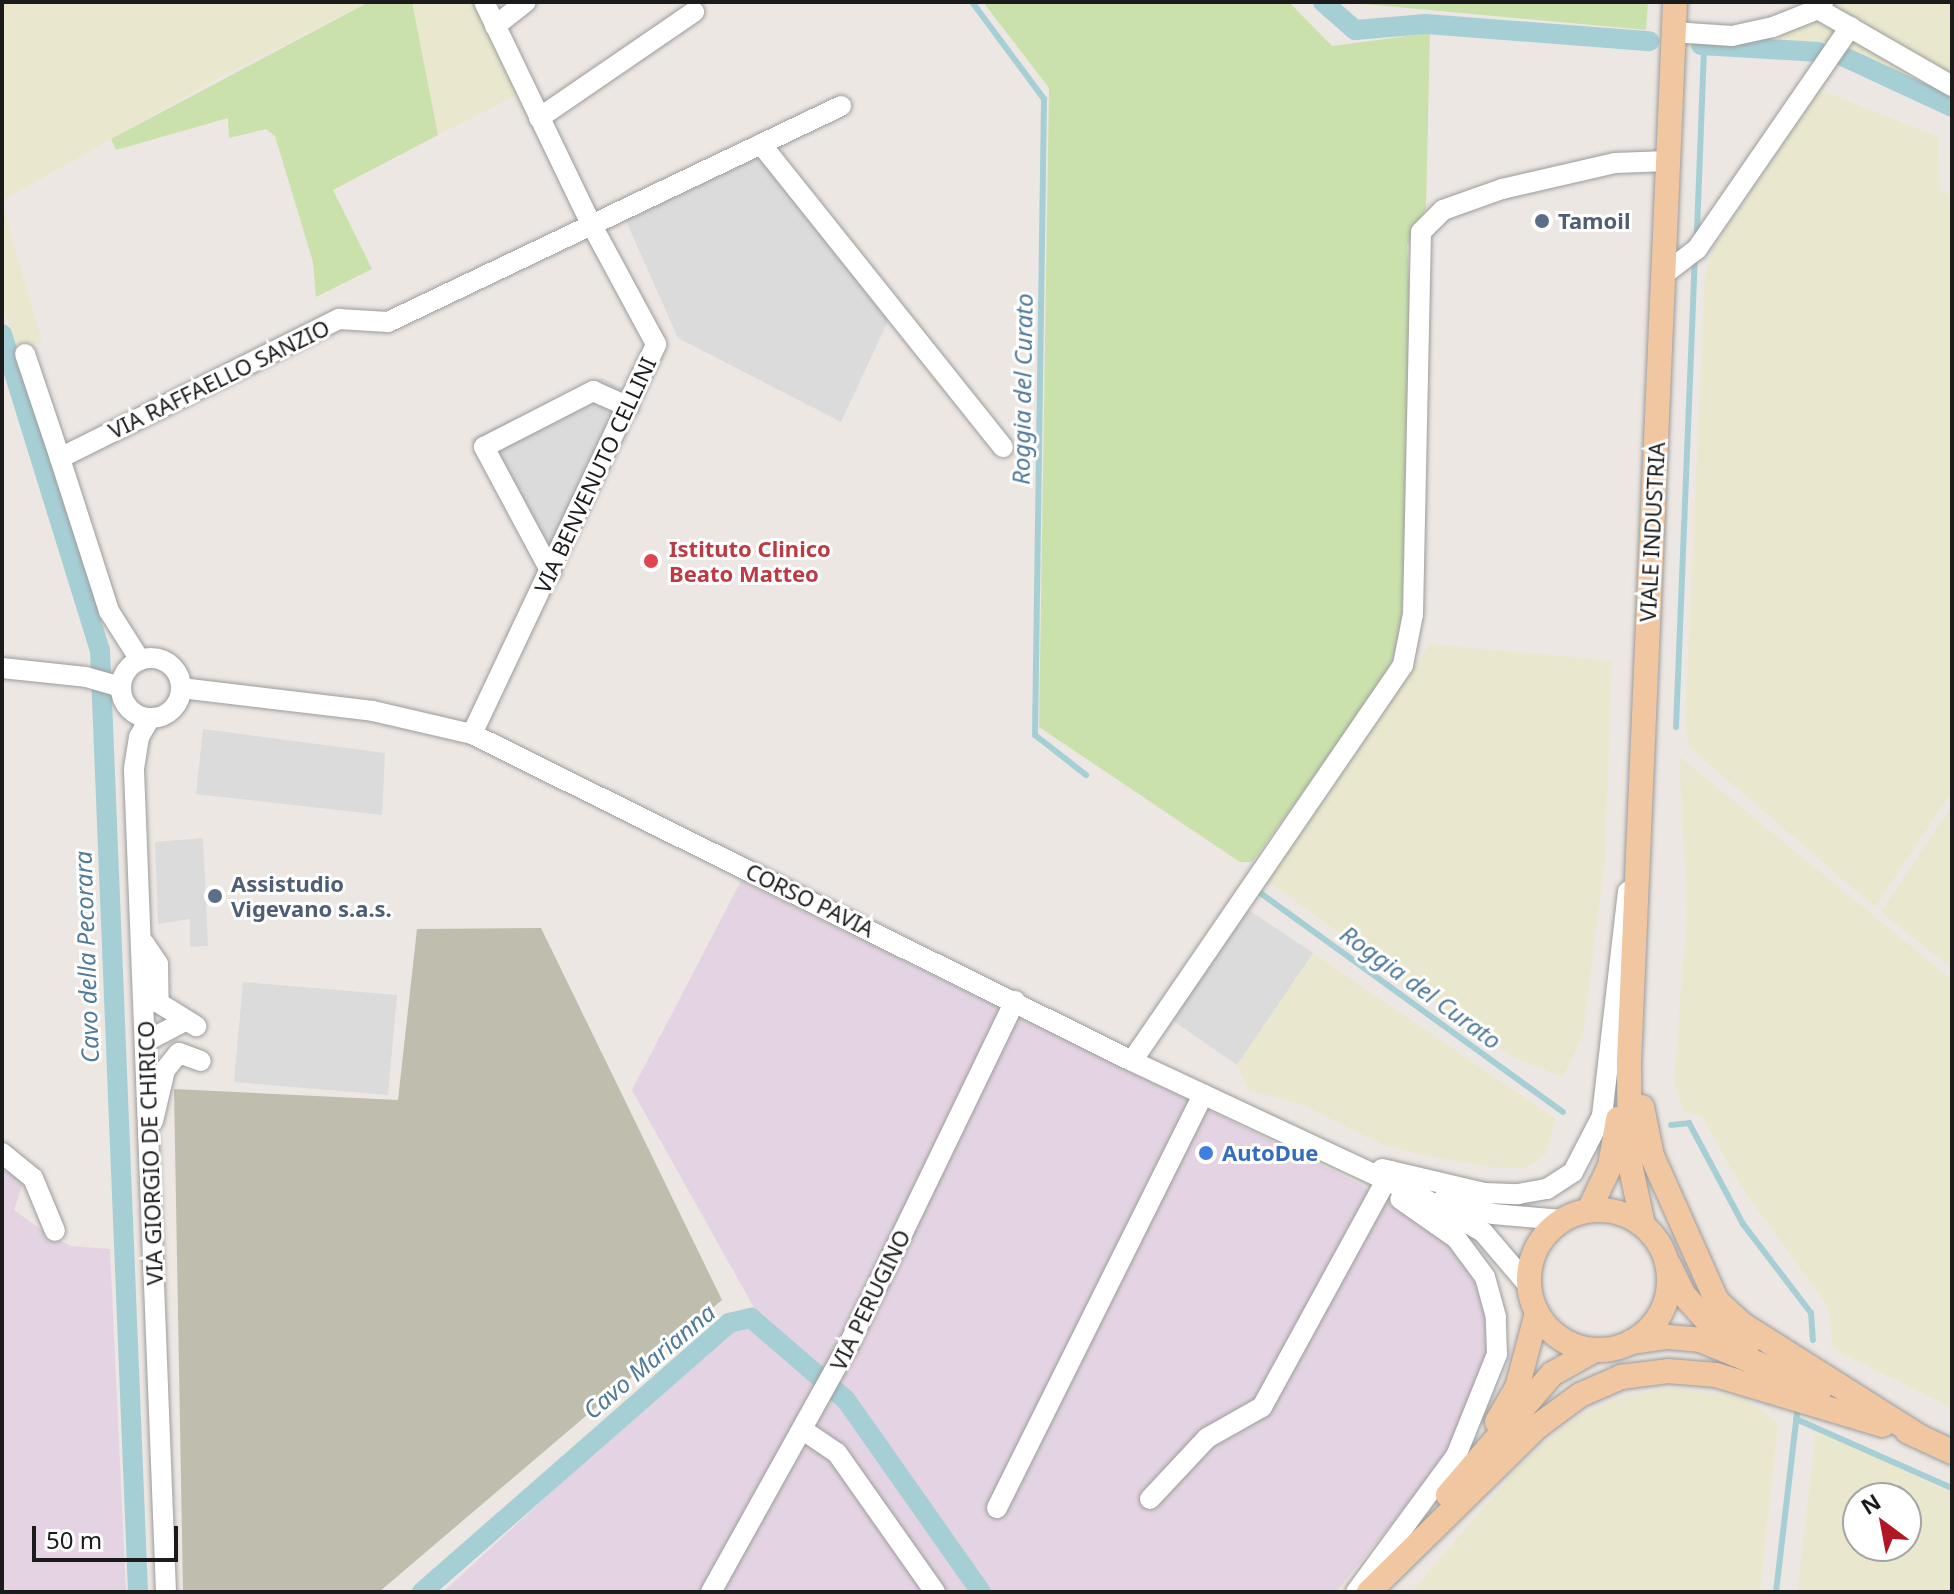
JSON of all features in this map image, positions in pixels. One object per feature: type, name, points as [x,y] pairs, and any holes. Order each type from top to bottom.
[{"type":"main road","name":"VIALE INDUSTRIA","points":[[1643,1225],[1630,1164],[1629,1061],[1675,2]]},
{"type":"main road","points":[[1639,833],[1649,923],[1644,1127],[1698,1263],[1717,1301],[1743,1325],[1920,1437]]},
{"type":"main road","name":"VIALE INDUSTRIA","points":[[1589,1210],[1610,1166],[1629,1061]]},
{"type":"main road","points":[[1413,1534],[1504,1413],[1517,1388],[1537,1313],[1529,1286],[1536,1249],[1562,1220],[1589,1210],[1617,1213],[1643,1225],[1666,1259],[1683,1294],[1710,1324],[1803,1381]]},
{"type":"main road","points":[[1629,1342],[1646,1331],[1662,1307],[1669,1278],[1666,1259]]},
{"type":"main road","points":[[1537,1313],[1572,1344],[1595,1350]]},
{"type":"main road","points":[[1359,1592],[1552,1374],[1595,1350],[1668,1337],[1700,1340],[1803,1381],[1952,1452]]},
{"type":"main road","points":[[1369,1592],[1538,1426],[1580,1395],[1621,1377],[1668,1371],[1716,1375],[1920,1437]]},
{"type":"street","name":"VIA BENVENUTO CELLINI","points":[[472,734],[629,407],[656,344],[591,224],[484,2]]},
{"type":"street","points":[[495,26],[526,2]]},
{"type":"street","points":[[1673,32],[1732,36],[1821,6],[1850,27],[1952,86]]},
{"type":"street","points":[[539,118],[694,12]]},
{"type":"street","points":[[1663,275],[1697,249],[1850,27]]},
{"type":"street","name":"VIA RAFFAELLO SANZIO","points":[[60,458],[339,319],[388,322],[841,106]]},
{"type":"street","points":[[761,144],[1003,447]]},
{"type":"street","points":[[1132,1061],[1403,665],[1413,614],[1421,232],[1443,210],[1502,189],[1615,163],[1668,161]]},
{"type":"street","points":[[25,354],[109,611],[140,660]]},
{"type":"street","points":[[551,572],[484,447],[593,391],[629,407]]},
{"type":"street","points":[[152,657],[173,667],[181,688],[171,709],[150,718],[129,708],[120,686],[130,666],[140,660],[152,657]]},
{"type":"street","points":[[2,668],[86,677],[120,686]]},
{"type":"street","name":"CORSO PAVIA","points":[[181,688],[373,711],[472,734],[1132,1061],[1386,1180]]},
{"type":"street","name":"VIA GIORGIO DE CHIRICO","points":[[150,718],[139,737],[134,770],[147,1041],[166,1592]]},
{"type":"street","points":[[1386,1180],[1484,1193],[1518,1194],[1547,1189],[1573,1172],[1602,1116],[1612,1059],[1620,937],[1639,833]]},
{"type":"street","points":[[142,941],[158,964],[159,1003],[191,1023],[147,1041]]},
{"type":"street","name":"VIA PERUGINO","points":[[711,1592],[828,1384],[1015,1001]]},
{"type":"street","points":[[147,1041],[201,1061]]},
{"type":"street","points":[[150,1129],[163,1095],[165,1070],[179,1053]]},
{"type":"street","points":[[997,1508],[1203,1095]]},
{"type":"street","points":[[2,1153],[33,1178],[55,1231]]},
{"type":"street","points":[[1386,1180],[1483,1232],[1529,1286]]},
{"type":"street","points":[[1150,1499],[1207,1438],[1262,1407],[1386,1180]]},
{"type":"street","points":[[1359,1592],[1456,1456],[1498,1345],[1493,1299],[1471,1256],[1456,1238],[1386,1180]]},
{"type":"street","points":[[1414,1193],[1493,1214],[1562,1220]]},
{"type":"street","points":[[803,1430],[837,1453],[935,1592]]},
{"type":"shaded area","points":[[759,155],[889,319],[841,422],[678,338],[626,221]]},
{"type":"shaded area","points":[[602,378],[622,388],[612,408],[620,412],[555,546],[548,543],[536,564],[470,439]]},
{"type":"shaded area","points":[[203,729],[385,753],[382,815],[196,794]]},
{"type":"shaded area","points":[[203,838],[208,946],[190,947],[190,919],[158,924],[155,842]]},
{"type":"shaded area","points":[[741,881],[1360,1184],[1452,1246],[1481,1289],[1490,1348],[1446,1457],[1336,1592],[443,1592],[753,1306],[632,1090]]},
{"type":"shaded area","points":[[1247,909],[1313,953],[1237,1065],[1172,1020]]},
{"type":"shaded area","points":[[541,928],[722,1300],[379,1592],[183,1592],[174,1089],[398,1100],[417,929]]},
{"type":"shaded area","points":[[243,982],[397,995],[388,1095],[234,1082]]},
{"type":"shaded area","points":[[2,1170],[24,1180],[14,1210],[47,1234],[71,1246],[110,1249],[126,1592],[2,1592]]},
{"type":"green space","points":[[2,2],[369,2],[222,76],[2,201]]},
{"type":"green space","points":[[369,2],[412,2],[438,135],[333,190],[372,269],[316,297],[313,262],[275,136],[266,129],[229,138],[228,118],[116,150],[111,139]]},
{"type":"green space","points":[[412,2],[474,2],[519,94],[438,135]]},
{"type":"green space","points":[[983,2],[1289,2],[1332,46],[1430,33],[1426,208],[1407,246],[1414,358],[1402,618],[1395,652],[1386,676],[1252,862],[1240,862],[1039,727],[1049,88]]},
{"type":"green space","points":[[1343,2],[1648,2],[1646,30]]},
{"type":"green space","points":[[1801,2],[1952,2],[1952,100],[1826,41],[1773,45]]},
{"type":"green space","points":[[1820,90],[1939,137],[1940,190],[1952,196],[1952,791],[1875,907],[1690,748],[1685,723],[1705,275],[1713,248]]},
{"type":"green space","points":[[2,203],[42,341],[17,351],[2,301]]},
{"type":"green space","points":[[1430,644],[1612,661],[1605,860],[1583,1035],[1563,1077],[1510,1056],[1263,878]]},
{"type":"green space","points":[[1679,756],[1952,980],[1952,1408],[1833,1349],[1828,1307],[1740,1185],[1702,1116],[1683,1111],[1674,1080],[1687,912]]},
{"type":"green space","points":[[1952,805],[1952,968],[1881,912]]},
{"type":"green space","points":[[1313,953],[1556,1119],[1545,1156],[1524,1168],[1497,1168],[1428,1156],[1384,1145],[1301,1104],[1248,1090],[1237,1065]]},
{"type":"green space","points":[[1668,1388],[1745,1398],[1778,1422],[1760,1592],[1411,1592],[1522,1463],[1578,1416],[1622,1397]]},
{"type":"green space","points":[[1816,1429],[1952,1493],[1952,1592],[1797,1592]]},
{"type":"waterway","name":"Roggia del Curato","points":[[972,2],[1044,99],[1035,735],[1086,775]]},
{"type":"waterway","points":[[1323,2],[1355,30],[1426,24],[1649,41]]},
{"type":"waterway","points":[[1701,45],[1819,52]]},
{"type":"waterway","points":[[1697,231],[1704,45]]},
{"type":"waterway","points":[[1840,55],[1952,107]]},
{"type":"waterway","points":[[1676,727],[1695,259]]},
{"type":"waterway","name":"Cavo della Pecorara","points":[[2,334],[100,650],[138,1592]]},
{"type":"waterway","name":"Roggia del Curato","points":[[1259,892],[1563,1112]]},
{"type":"waterway","name":"Roggia del Curato","points":[[1671,1125],[1689,1123],[1743,1224],[1811,1313],[1813,1340]]},
{"type":"waterway","name":"Cavo Marianna","points":[[422,1592],[729,1323],[751,1318],[846,1400],[981,1592]]},
{"type":"waterway","name":"Roggia del Curato","points":[[1776,1592],[1798,1405]]},
{"type":"waterway","points":[[1796,1419],[1952,1488]]},
{"type":"place","name":"Tamoil","points":[[1542,221]]},
{"type":"place","name":"Istituto Clinico Beato Matteo","points":[[651,561]]},
{"type":"place","name":"Assistudio Vigevano s.a.s.","points":[[215,896]]},
{"type":"place","name":"AutoDue","points":[[1206,1153]]}]
